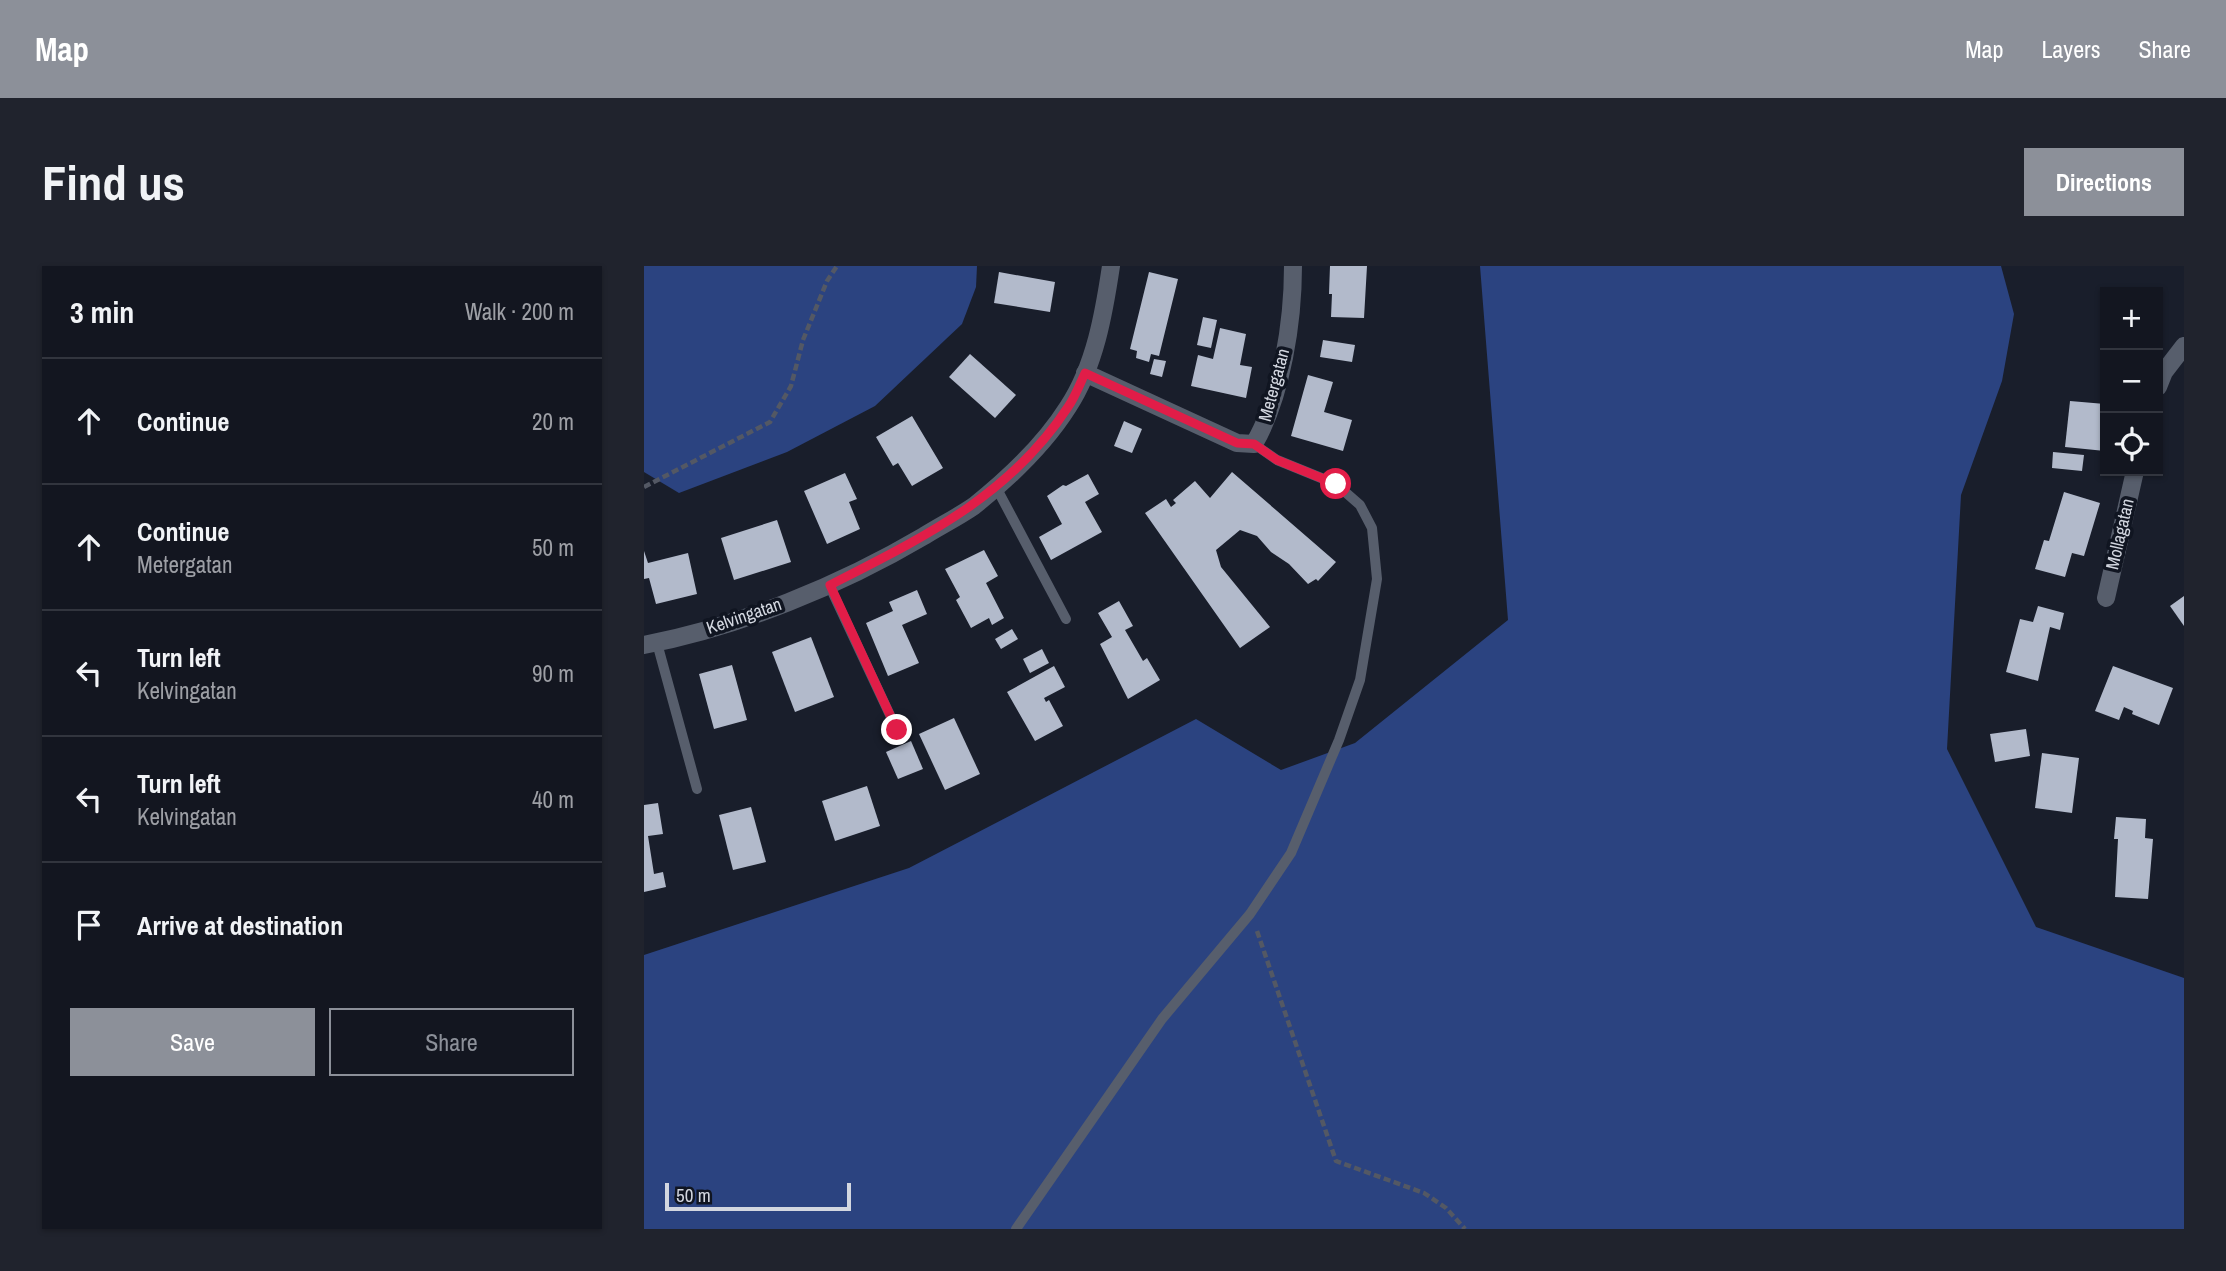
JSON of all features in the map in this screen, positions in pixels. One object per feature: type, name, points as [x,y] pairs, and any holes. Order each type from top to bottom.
[{"type":"street","name":"Kelvingatan","points":[[650,644],[719,626],[830,585],[906,546],[971,508],[1028,458],[1069,406],[1085,373],[1104,315],[1111,266]]},
{"type":"street","name":"Metergatan","points":[[1085,373],[1237,443],[1254,444],[1262,431],[1285,358],[1293,266]]},
{"type":"street","points":[[2163,374],[2184,346]]},
{"type":"street","name":"Mollagatan","points":[[2106,598],[2134,476]]},
{"type":"lane","points":[[1016,1229],[1162,1019],[1250,914],[1291,853],[1339,740],[1360,680],[1377,579],[1372,528],[1360,505],[1336,484],[1277,460],[1254,444]]},
{"type":"lane","points":[[996,487],[1066,619]]},
{"type":"lane","points":[[830,585],[897,730]]},
{"type":"lane","name":"Kelvingatan","points":[[650,644],[697,789]]},
{"type":"path","points":[[644,487],[770,422],[790,386],[803,340],[827,281],[837,266]]},
{"type":"path","points":[[1250,914],[1336,1161],[1424,1193],[1446,1208],[1465,1229]]},
{"type":"shaded area","points":[[644,266],[977,266],[976,287],[962,324],[875,406],[787,452],[679,493],[644,472]]},
{"type":"shaded area","points":[[1480,266],[2001,266],[2014,314],[2002,381],[1961,495],[1947,749],[2036,927],[2184,978],[2184,1229],[644,1229],[644,955],[909,868],[1196,719],[1281,770],[1355,743],[1508,620]]},
{"type":"building","points":[[1330,266],[1367,266],[1364,318],[1331,317]]},
{"type":"building","points":[[999,272],[1055,282],[1050,312],[994,303]]},
{"type":"building","points":[[1149,272],[1178,279],[1159,356],[1151,354],[1149,362],[1136,358],[1137,351],[1130,349]]},
{"type":"building","points":[[1203,317],[1217,320],[1211,348],[1197,345]]},
{"type":"building","points":[[1220,328],[1246,334],[1240,365],[1252,367],[1246,398],[1191,386],[1198,355],[1213,359]]},
{"type":"building","points":[[1323,340],[1355,345],[1352,362],[1320,357]]},
{"type":"building","points":[[970,354],[1016,395],[995,418],[949,377]]},
{"type":"building","points":[[1154,359],[1166,361],[1162,377],[1150,374]]},
{"type":"building","points":[[1308,375],[1333,382],[1324,412],[1352,420],[1343,451],[1291,436]]},
{"type":"building","points":[[2070,401],[2100,404],[2100,450],[2065,447]]},
{"type":"building","points":[[912,416],[943,468],[912,486],[898,463],[893,466],[876,437]]},
{"type":"building","points":[[1124,421],[1142,429],[1132,453],[1114,446]]},
{"type":"building","points":[[2053,452],[2084,455],[2082,471],[2052,468]]},
{"type":"building","points":[[1232,472],[1336,562],[1318,581],[1316,579],[1308,584],[1257,536],[1240,530],[1216,550],[1221,567],[1270,627],[1240,648],[1145,513],[1166,499],[1171,507],[1176,503],[1173,500],[1195,481],[1210,498]]},
{"type":"building","points":[[845,473],[857,499],[849,502],[860,529],[827,544],[804,491]]},
{"type":"building","points":[[1088,474],[1099,494],[1085,502],[1102,532],[1051,560],[1039,537],[1062,524],[1047,496],[1063,485],[1066,486]]},
{"type":"building","points":[[2064,492],[2100,503],[2084,556],[2072,553],[2065,577],[2035,569],[2044,540],[2049,541]]},
{"type":"building","points":[[777,520],[791,562],[734,580],[721,538]]},
{"type":"building","points":[[984,550],[998,576],[986,583],[1004,618],[992,625],[989,618],[971,628],[956,600],[960,597],[945,569]]},
{"type":"building","points":[[644,551],[648,563],[688,553],[697,594],[656,604],[649,578],[644,579]]},
{"type":"building","points":[[917,590],[927,614],[902,625],[919,663],[888,676],[866,623],[893,611],[889,602]]},
{"type":"building","points":[[2184,596],[2184,626],[2170,606]]},
{"type":"building","points":[[1119,601],[1133,626],[1125,630],[1143,661],[1147,658],[1160,680],[1128,699],[1100,644],[1112,637],[1098,613]]},
{"type":"building","points":[[2038,606],[2064,613],[2060,630],[2050,627],[2038,681],[2006,672],[2020,619],[2033,622]]},
{"type":"building","points":[[1012,629],[1018,639],[1001,649],[995,639]]},
{"type":"building","points":[[811,637],[834,697],[795,712],[772,652]]},
{"type":"building","points":[[1042,649],[1049,663],[1030,673],[1023,659]]},
{"type":"building","points":[[732,665],[747,720],[714,729],[699,674]]},
{"type":"building","points":[[1054,666],[1065,687],[1044,698],[1046,702],[1049,700],[1063,726],[1035,741],[1007,692]]},
{"type":"building","points":[[2113,666],[2173,688],[2159,725],[2132,714],[2133,711],[2124,707],[2119,720],[2095,711]]},
{"type":"building","points":[[954,718],[980,774],[945,790],[919,734]]},
{"type":"building","points":[[2026,729],[2030,756],[1995,762],[1990,734]]},
{"type":"building","points":[[911,741],[923,769],[898,779],[886,752]]},
{"type":"building","points":[[2042,753],[2079,758],[2072,813],[2035,808]]},
{"type":"building","points":[[867,786],[880,826],[835,841],[822,801]]},
{"type":"building","points":[[658,803],[663,834],[648,836],[654,874],[663,872],[666,887],[644,892],[644,805]]},
{"type":"building","points":[[751,807],[766,862],[733,870],[719,815]]},
{"type":"building","points":[[2116,817],[2146,819],[2145,838],[2153,839],[2148,899],[2115,897],[2118,839],[2114,839]]},
{"type":"route","points":[[897,730],[830,585],[906,546],[971,508],[1028,458],[1069,406],[1085,373],[1237,443],[1254,444],[1277,460],[1336,484]]}]
